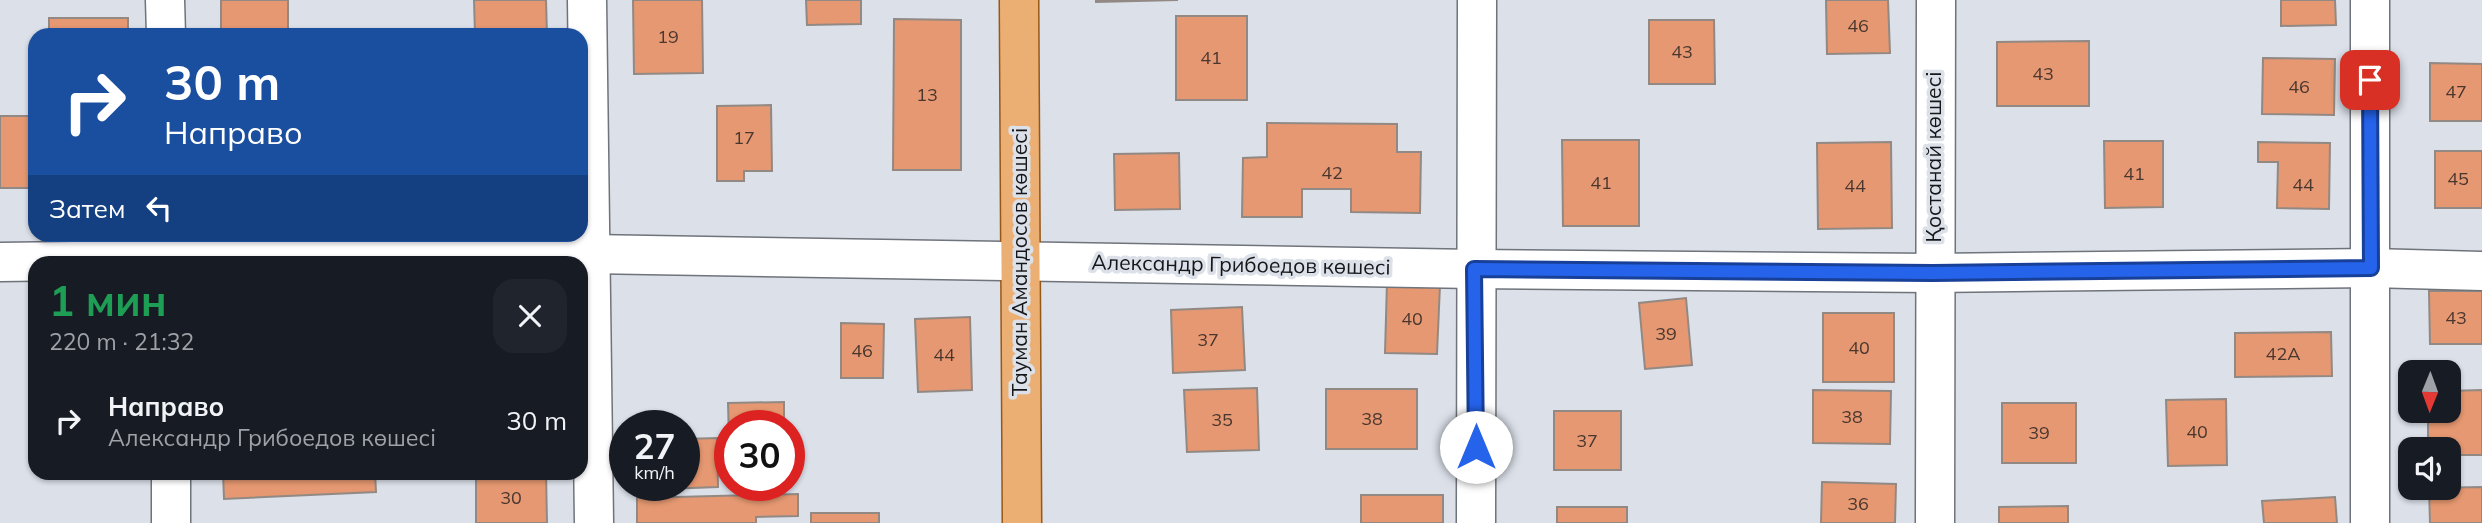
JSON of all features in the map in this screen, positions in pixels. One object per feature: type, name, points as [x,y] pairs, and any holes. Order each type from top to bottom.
[{"type":"main road","name":"Тауман Амандосов көшесі","points":[[1018,0],[1022,523]]},
{"type":"street","points":[[165,0],[166,28]]},
{"type":"street","points":[[587,0],[587,28]]},
{"type":"street","points":[[1476,523],[1474,269],[1477,0]]},
{"type":"street","name":"Қостанай көшесі","points":[[1935,523],[1933,273],[1936,0]]},
{"type":"street","points":[[2370,0],[2370,523]]},
{"type":"street","points":[[588,85],[594,523]]},
{"type":"street","name":"Александр Грибоедов көшесі","points":[[113,256],[169,253],[590,254],[1474,269],[1933,273],[2371,268],[2482,271]]},
{"type":"street","name":"Александр Грибоедов көшесі","points":[[0,262],[28,261]]},
{"type":"street","points":[[171,480],[171,523]]},
{"type":"building","points":[[221,0],[288,0],[288,28],[221,28]]},
{"type":"building","points":[[474,0],[546,0],[547,28],[475,28]]},
{"type":"building","points":[[633,0],[702,0],[703,73],[634,74]]},
{"type":"building","points":[[806,0],[861,0],[861,24],[807,25]]},
{"type":"building","points":[[1096,0],[1178,0],[1096,2]]},
{"type":"building","points":[[1826,0],[1888,0],[1890,53],[1827,54]]},
{"type":"building","points":[[2281,0],[2335,0],[2336,25],[2281,26]]},
{"type":"building","points":[[1176,16],[1247,16],[1247,100],[1176,100]]},
{"type":"building","points":[[49,18],[128,18],[128,28],[49,28]]},
{"type":"building","points":[[894,19],[961,20],[961,170],[893,170]]},
{"type":"building","points":[[1649,20],[1714,20],[1715,84],[1649,84]]},
{"type":"building","points":[[2089,41],[2089,106],[1997,106],[1997,42]]},
{"type":"building","points":[[2263,58],[2335,59],[2334,115],[2262,114]]},
{"type":"building","points":[[2430,63],[2482,64],[2482,121],[2430,121]]},
{"type":"building","points":[[771,105],[772,171],[744,171],[744,181],[717,181],[717,106]]},
{"type":"building","points":[[0,116],[28,116],[28,188],[0,188]]},
{"type":"building","points":[[1267,123],[1397,124],[1397,152],[1421,152],[1420,213],[1351,212],[1351,189],[1302,189],[1302,217],[1242,217],[1243,158],[1267,157]]},
{"type":"building","points":[[1562,140],[1639,140],[1639,226],[1563,226]]},
{"type":"building","points":[[2104,141],[2163,141],[2163,207],[2105,208]]},
{"type":"building","points":[[1891,142],[1892,228],[1818,229],[1817,143]]},
{"type":"building","points":[[2258,142],[2330,143],[2329,209],[2277,208],[2278,162],[2258,162]]},
{"type":"building","points":[[2435,151],[2482,151],[2482,208],[2435,208]]},
{"type":"building","points":[[1179,153],[1180,209],[1115,210],[1114,154]]},
{"type":"building","points":[[1387,282],[1440,285],[1437,354],[1385,353]]},
{"type":"building","points":[[2429,291],[2482,291],[2482,344],[2430,344]]},
{"type":"building","points":[[1686,298],[1692,365],[1645,369],[1639,303]]},
{"type":"building","points":[[1242,307],[1245,370],[1173,373],[1171,310]]},
{"type":"building","points":[[1823,313],[1894,313],[1894,382],[1823,382]]},
{"type":"building","points":[[970,317],[972,390],[918,392],[915,319]]},
{"type":"building","points":[[841,323],[884,324],[883,378],[841,378]]},
{"type":"building","points":[[2331,332],[2332,376],[2235,377],[2235,333]]},
{"type":"building","points":[[1257,388],[1259,450],[1187,452],[1184,390]]},
{"type":"building","points":[[1326,389],[1417,389],[1417,449],[1326,449]]},
{"type":"building","points":[[1813,390],[1891,391],[1890,444],[1813,443]]},
{"type":"building","points":[[2482,390],[2482,455],[2461,455],[2461,437],[2428,437],[2428,424],[2461,423],[2461,391]]},
{"type":"building","points":[[2226,399],[2227,465],[2168,466],[2166,400]]},
{"type":"building","points":[[784,402],[784,410],[728,410],[728,403]]},
{"type":"building","points":[[2002,403],[2076,403],[2076,463],[2002,463]]},
{"type":"building","points":[[1554,411],[1621,411],[1621,470],[1554,470]]},
{"type":"building","points":[[714,438],[714,487],[700,488],[700,439]]},
{"type":"building","points":[[223,480],[375,480],[376,492],[224,499]]},
{"type":"building","points":[[476,480],[546,480],[547,523],[476,523]]},
{"type":"building","points":[[1822,482],[1896,484],[1895,523],[1821,523]]},
{"type":"building","points":[[2461,487],[2482,487],[2482,523],[2430,523],[2429,500],[2461,500]]},
{"type":"building","points":[[1361,495],[1443,495],[1443,523],[1361,523]]},
{"type":"building","points":[[700,496],[714,496],[714,501],[798,501],[798,516],[756,517],[756,523],[637,523],[637,501],[700,501]]},
{"type":"building","points":[[2335,497],[2337,523],[2264,523],[2262,501]]},
{"type":"building","points":[[2068,506],[2068,523],[1999,523],[1999,507]]},
{"type":"building","points":[[1557,507],[1627,507],[1627,523],[1557,523]]},
{"type":"building","points":[[811,513],[879,513],[879,523],[811,523]]},
{"type":"route","points":[[1476,447],[1474,269],[1933,273],[2371,268],[2370,80]]}]
